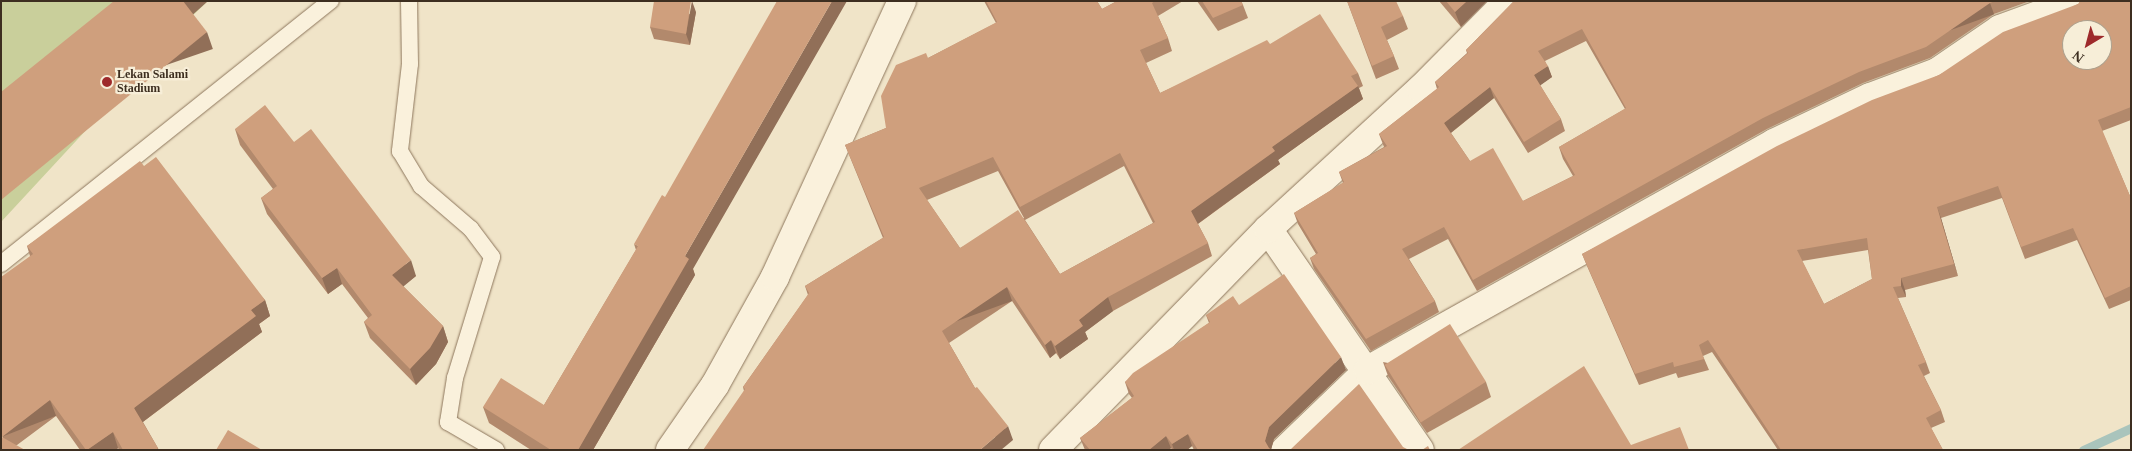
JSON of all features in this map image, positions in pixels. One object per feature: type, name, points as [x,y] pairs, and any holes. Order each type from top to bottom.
[{"type":"street","points":[[670,450],[715,385],[775,277],[902,1]]},
{"type":"street","points":[[1053,450],[1268,229],[1421,89],[1508,1]]},
{"type":"street","points":[[1285,450],[1368,370],[1774,142],[1870,97],[1937,72],[2000,29],[2076,1]]},
{"type":"street","points":[[1268,229],[1368,370],[1420,450]]},
{"type":"lane","points":[[1,264],[330,1]]},
{"type":"lane","points":[[409,1],[410,64],[400,151],[421,186],[471,229],[492,257],[454,378],[448,422],[496,450]]},
{"type":"green space","name":"Lekan Salami Stadium","points":[[1,1],[208,1],[189,19],[1,222]]},
{"type":"building","name":"Lekan Salami Stadium","points":[[114,1],[183,1],[207,32],[1,200],[1,92]]},
{"type":"building","points":[[654,1],[691,1],[686,34],[650,27]]},
{"type":"building","points":[[777,1],[832,1],[685,256],[689,259],[578,450],[551,450],[483,407],[501,378],[544,405],[638,246],[634,244],[662,195],[665,197]]},
{"type":"building","points":[[986,1],[1097,1],[1102,9],[1117,1],[1155,1],[1152,3],[1168,38],[1140,50],[1160,93],[1267,40],[1270,44],[1320,14],[1358,73],[1351,76],[1358,86],[1272,147],[1275,151],[1191,211],[1208,243],[1108,297],[1079,320],[1083,326],[1055,346],[1051,340],[1045,345],[1007,287],[942,331],[975,388],[977,387],[1008,426],[980,450],[703,450],[745,389],[743,387],[809,293],[805,286],[884,237],[845,145],[886,128],[881,96],[896,65],[926,53],[928,58],[997,22]],"holes":[[[1120,153],[1155,222],[1060,274],[1018,210],[960,248],[919,188],[993,157],[1020,207]]]},
{"type":"building","points":[[1202,1],[1241,1],[1243,5],[1213,18]]},
{"type":"building","points":[[1347,1],[1396,1],[1403,16],[1381,27],[1394,56],[1372,66]]},
{"type":"building","points":[[1446,1],[1467,1],[1455,12]]},
{"type":"building","points":[[1514,1],[1995,1],[1926,47],[1859,72],[1763,118],[1473,280],[1444,227],[1402,249],[1435,301],[1366,339],[1310,258],[1318,253],[1294,213],[1344,182],[1339,172],[1387,146],[1379,134],[1439,87],[1435,82],[1468,53],[1466,50]],"holes":[[[1582,29],[1626,108],[1559,147],[1575,175],[1523,201],[1493,148],[1470,161],[1444,123],[1490,87],[1524,142],[1561,119],[1534,75],[1548,66],[1538,51]]]},
{"type":"building","points":[[2080,1],[2131,1],[2131,107],[2098,120],[2131,196],[2131,286],[2105,298],[2073,228],[2021,247],[1998,186],[1937,207],[1954,264],[1901,278],[1901,286],[1893,287],[1926,362],[1918,365],[1941,410],[1926,418],[1943,450],[1781,450],[1708,340],[1699,345],[1704,359],[1674,367],[1673,362],[1635,374],[1582,254],[1777,146],[1872,100],[1939,75],[2003,32],[2078,4]],"holes":[[[1867,238],[1872,279],[1824,304],[1797,250]]]},
{"type":"building","points":[[265,105],[294,142],[311,129],[411,260],[392,275],[443,326],[430,348],[410,369],[364,322],[372,315],[337,268],[322,278],[261,198],[277,186],[235,129]]},
{"type":"building","points":[[156,157],[265,300],[251,310],[256,316],[134,408],[158,448],[156,450],[123,450],[113,432],[86,450],[50,400],[2,437],[25,450],[1,450],[1,277],[33,254],[27,246],[140,161],[144,166]]},
{"type":"building","points":[[1284,274],[1341,357],[1269,427],[1265,441],[1272,450],[1198,450],[1188,434],[1172,444],[1166,436],[1149,450],[1090,450],[1080,438],[1134,396],[1125,382],[1133,373],[1210,322],[1206,315],[1233,296],[1239,305]]},
{"type":"building","points":[[1450,324],[1486,382],[1421,422],[1385,365]]},
{"type":"building","points":[[1584,366],[1631,445],[1680,427],[1689,450],[1458,450]]},
{"type":"building","points":[[1359,384],[1403,447],[1409,450],[1289,450],[1291,449]]},
{"type":"building","points":[[228,430],[262,450],[216,450]]},
{"type":"building","points":[[1428,446],[1430,450],[1422,450]]},
{"type":"waterway","points":[[2083,450],[2131,428]]},
{"type":"place","name":"Lekan Salami Stadium","points":[[107,82]]}]
